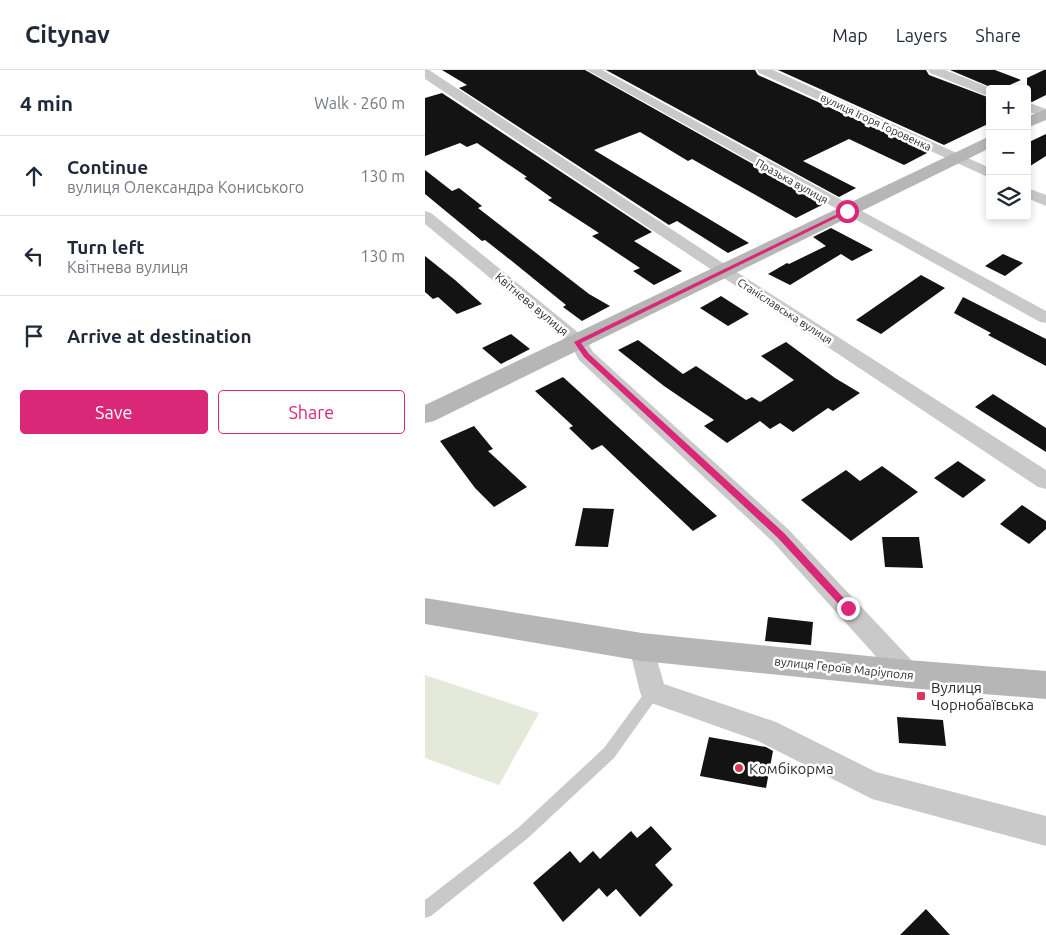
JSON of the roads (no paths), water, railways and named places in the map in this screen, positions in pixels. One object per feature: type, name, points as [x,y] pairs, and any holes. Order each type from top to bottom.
[{"type":"street","name":"Празька вулиця","points":[[593,70],[847,211],[1046,318]]},
{"type":"street","name":"вулиця Ігоря Горовенка","points":[[763,70],[986,172]]},
{"type":"street","points":[[934,70],[986,90]]},
{"type":"street","name":"Станіславська вулиця","points":[[425,73],[723,271],[1046,481]]},
{"type":"street","points":[[1031,108],[1046,114]]},
{"type":"street","points":[[1031,121],[1046,114]]},
{"type":"street","points":[[425,415],[986,143]]},
{"type":"street","points":[[1031,194],[1046,200]]},
{"type":"street","name":"Квітнева вулиця","points":[[425,216],[578,342],[586,356],[781,536],[909,674]]},
{"type":"street","name":"вулиця Героїв Маріуполя","points":[[425,611],[642,647],[909,674],[1046,685]]},
{"type":"street","points":[[642,647],[653,692],[766,731],[872,785],[1046,831]]},
{"type":"lane","points":[[425,910],[523,833],[609,753],[653,692]]},
{"type":"place","name":"Вулиця Чорнобаївська","points":[[921,696]]},
{"type":"place","name":"Комбікорма","points":[[739,768]]}]
